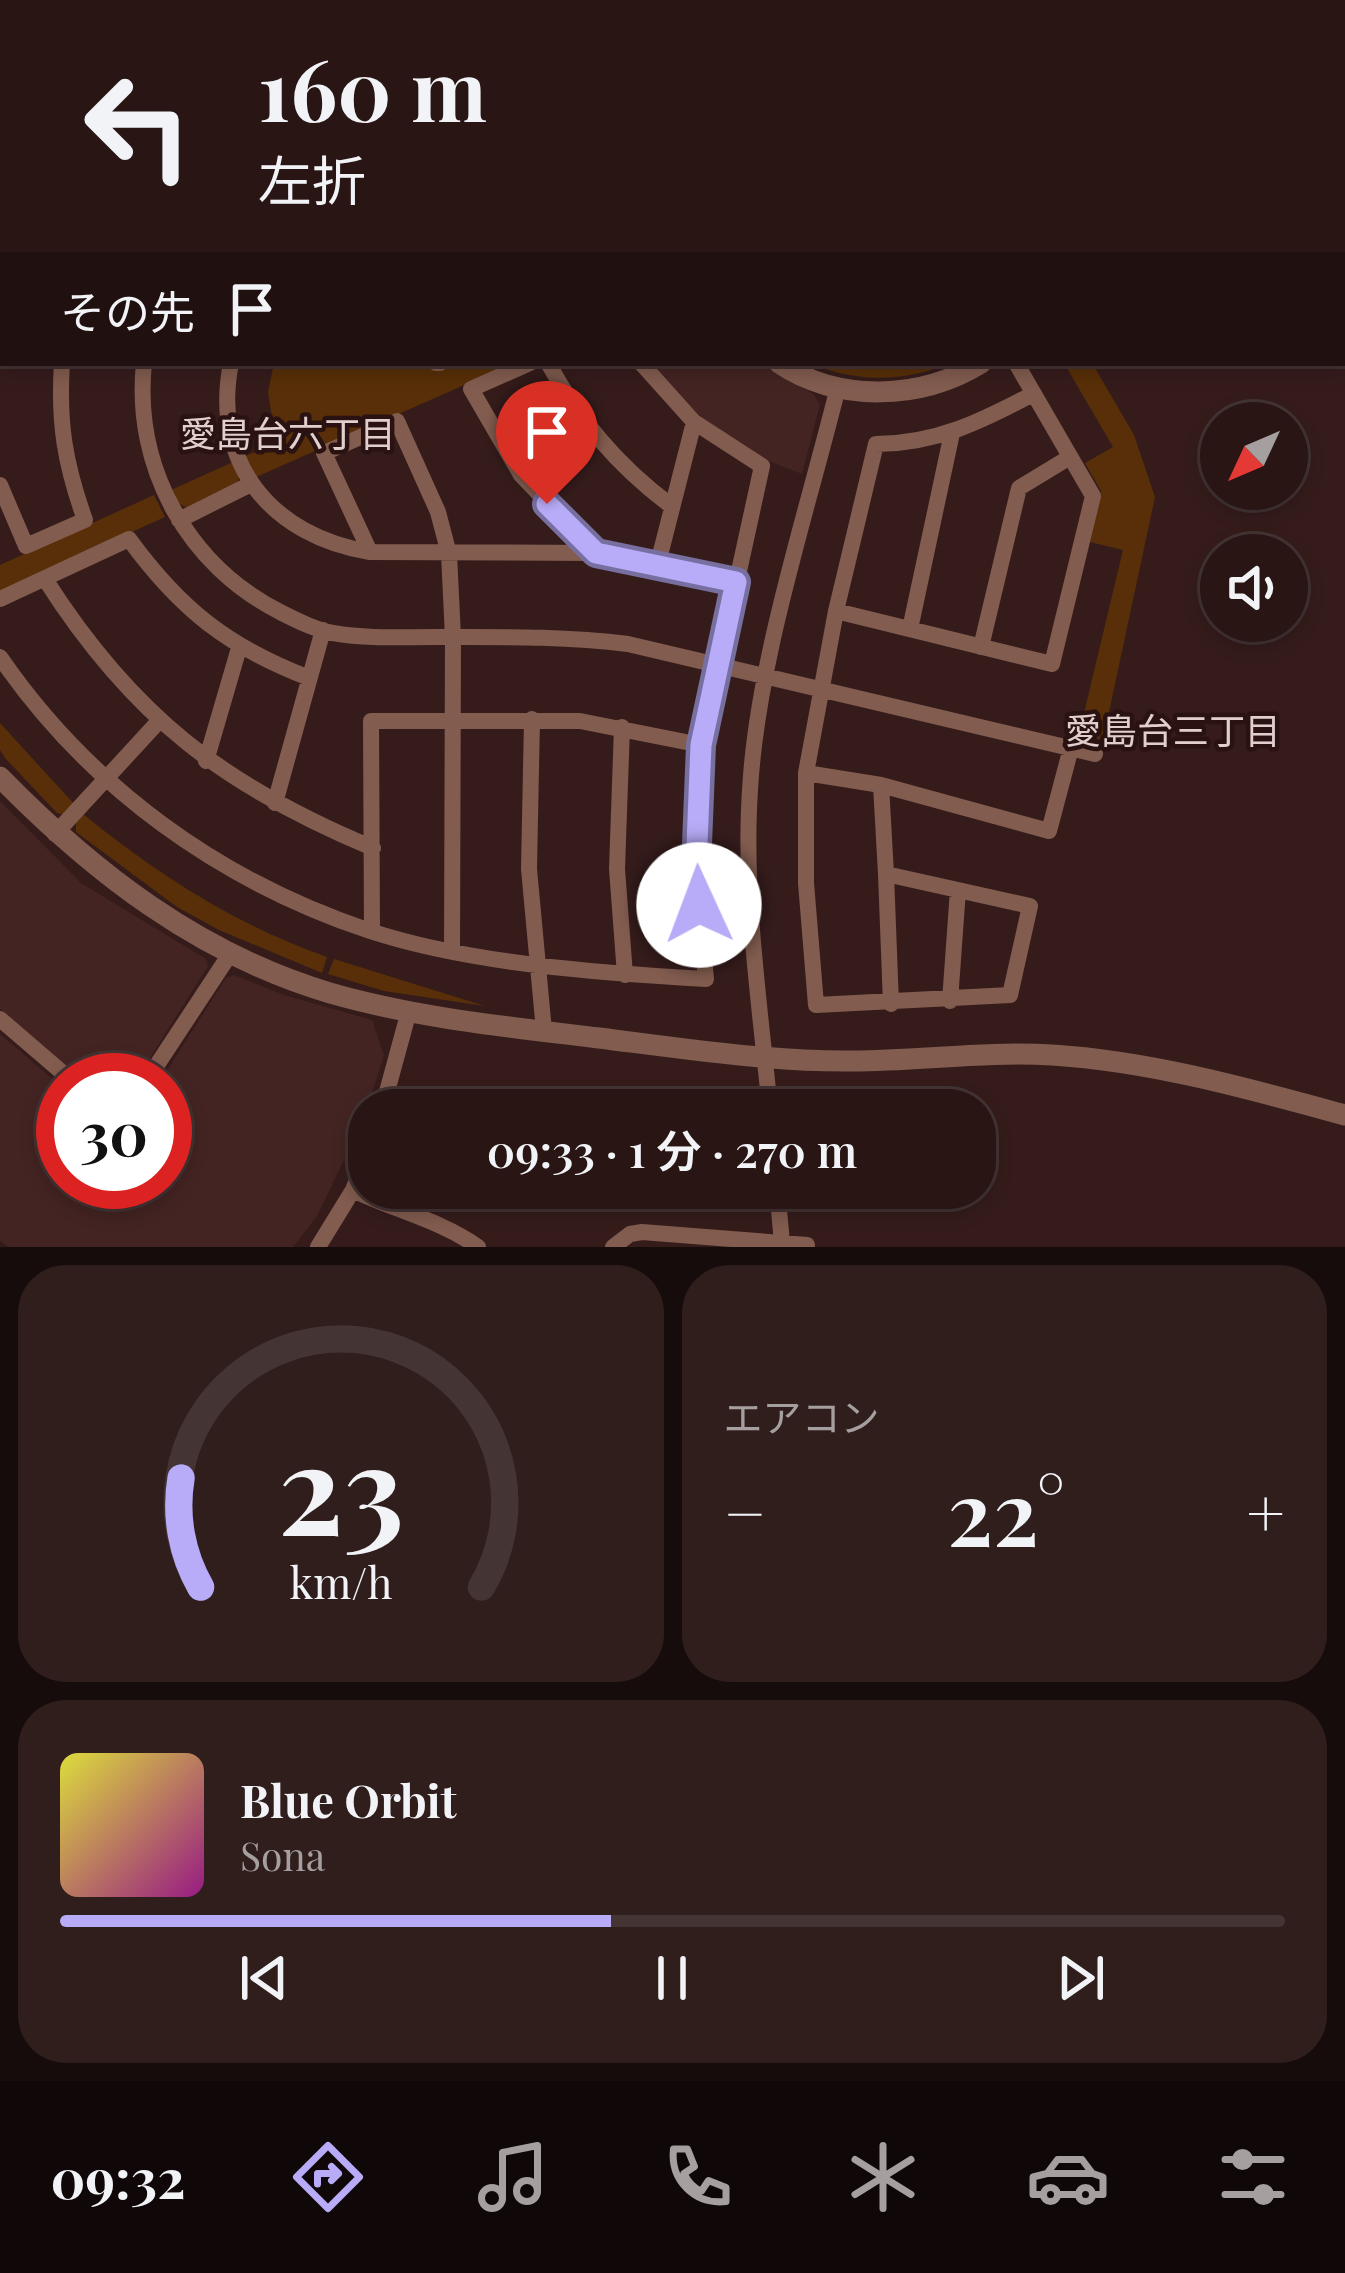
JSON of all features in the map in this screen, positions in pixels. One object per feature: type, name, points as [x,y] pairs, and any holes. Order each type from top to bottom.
[{"type":"street","points":[[0,485],[26,545],[85,520],[69,476],[58,418],[62,366]]},
{"type":"street","points":[[144,366],[148,441],[178,520],[200,551],[248,594],[323,630],[373,637],[575,637],[767,674],[1095,754]]},
{"type":"street","points":[[230,366],[228,425],[251,484],[269,506],[308,535],[334,546],[370,552],[596,553],[736,582]]},
{"type":"street","points":[[523,366],[471,389],[521,475],[596,553]]},
{"type":"street","points":[[550,366],[569,403],[599,442],[670,505]]},
{"type":"street","points":[[0,658],[56,728],[161,826],[295,902],[372,932],[452,951],[625,974],[706,979],[696,869],[701,745],[762,466],[694,422],[644,366]]},
{"type":"street","points":[[786,366],[838,387],[897,392],[947,381],[975,366]]},
{"type":"street","points":[[836,610],[1052,664],[1093,496],[1018,366]]},
{"type":"street","points":[[768,1089],[748,838],[750,786],[767,674],[838,387]]},
{"type":"street","points":[[886,874],[1030,906],[1010,995],[816,1005],[806,883],[806,773],[819,687],[876,444],[952,434],[1034,394]]},
{"type":"street","points":[[370,552],[324,453],[397,422],[438,512],[449,554],[454,720],[452,951]]},
{"type":"street","points":[[658,563],[694,422]]},
{"type":"street","points":[[910,629],[952,434]]},
{"type":"street","points":[[981,646],[1018,488],[1070,458]]},
{"type":"street","points":[[178,520],[251,484]]},
{"type":"street","points":[[0,599],[129,539],[183,605],[239,648],[309,678]]},
{"type":"street","points":[[45,579],[76,629],[159,721],[206,761],[275,803],[373,848]]},
{"type":"street","points":[[275,803],[323,630]]},
{"type":"street","points":[[206,761],[239,648]]},
{"type":"street","points":[[372,932],[371,721],[532,719],[622,727],[701,745]]},
{"type":"street","points":[[532,719],[529,869],[544,1031]]},
{"type":"street","points":[[56,834],[159,721]]},
{"type":"street","points":[[622,727],[617,850],[625,974]]},
{"type":"street","points":[[806,773],[881,785],[1049,831],[1071,748]]},
{"type":"street","points":[[0,777],[56,834],[167,919],[230,954],[301,984],[409,1011],[544,1031],[850,1062],[1001,1053],[1056,1055],[1194,1078],[1345,1115]]},
{"type":"street","points":[[881,785],[891,1004]]},
{"type":"street","points":[[950,1001],[958,890]]},
{"type":"street","points":[[165,1053],[230,954]]},
{"type":"street","points":[[388,1089],[409,1011]]},
{"type":"street","points":[[0,1019],[40,1053]]},
{"type":"street","points":[[318,1247],[348,1198]]},
{"type":"street","points":[[391,1209],[445,1227],[478,1247]]},
{"type":"street","points":[[779,1209],[782,1243]]},
{"type":"street","points":[[613,1247],[630,1234],[642,1232],[807,1245]]},
{"type":"shaded area","points":[[273,366],[427,366],[438,370],[507,366],[254,478],[245,456],[276,444],[268,392]]},
{"type":"shaded area","points":[[652,366],[762,366],[812,393],[820,404],[802,474],[769,461],[701,419]]},
{"type":"shaded area","points":[[818,366],[942,366],[879,378]]},
{"type":"shaded area","points":[[1066,366],[1094,366],[1134,435],[1155,497],[1103,740],[1079,734],[1123,550],[1090,542],[1101,491],[1085,463],[1113,447]]},
{"type":"shaded area","points":[[233,462],[240,476],[236,486],[187,508],[178,503],[171,490]]},
{"type":"shaded area","points":[[154,495],[165,517],[0,591],[0,565]]},
{"type":"shaded area","points":[[0,723],[75,805],[65,815],[57,813],[6,759],[0,750]]},
{"type":"shaded area","points":[[0,801],[81,883],[206,959],[208,966],[153,1053],[52,1053],[0,1009]]},
{"type":"shaded area","points":[[83,814],[199,896],[261,930],[327,957],[322,973],[177,907],[76,832],[76,822]]},
{"type":"shaded area","points":[[334,959],[485,1006],[384,991],[328,974]]},
{"type":"shaded area","points":[[234,975],[372,1020],[384,1055],[373,1089],[348,1089],[348,1151],[317,1216],[293,1247],[9,1247],[0,1241],[0,1034],[36,1065],[36,1209],[192,1209],[192,1053],[178,1053],[226,978]]},
{"type":"district","name":"愛島台六丁目","points":[[288,434]]},
{"type":"district","name":"愛島台三丁目","points":[[1173,731]]},
{"type":"route","points":[[547,504],[596,553],[736,582],[701,745],[699,905]]}]
